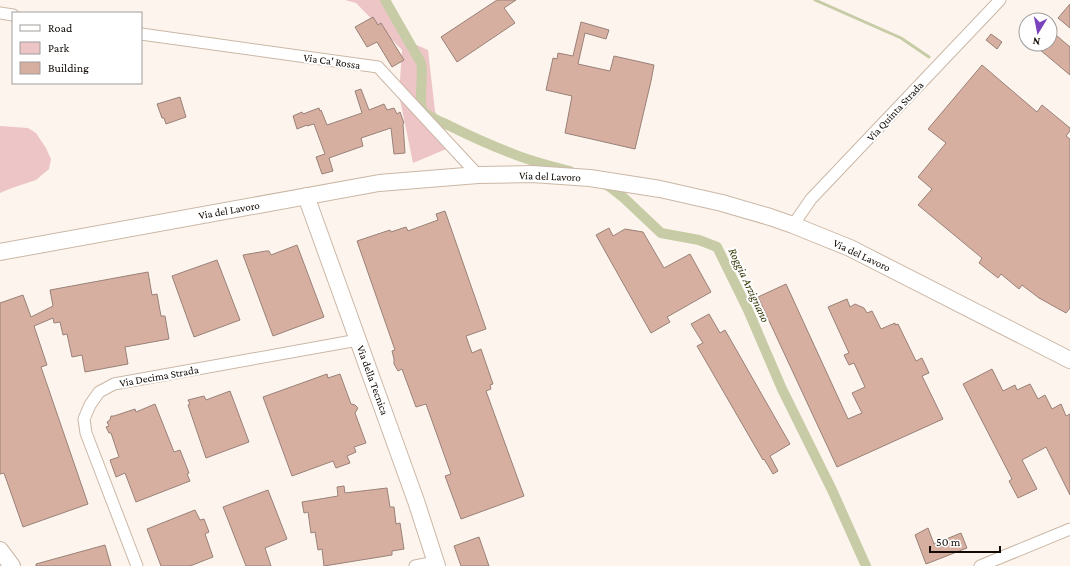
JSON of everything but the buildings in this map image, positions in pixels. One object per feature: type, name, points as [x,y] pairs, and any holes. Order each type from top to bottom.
[{"type":"street","name":"Via Quinta Strada","points":[[793,225],[811,199],[1000,0]]},
{"type":"street","points":[[0,14],[12,15]]},
{"type":"street","name":"Via Ca' Rossa","points":[[142,34],[378,67],[478,175]]},
{"type":"street","name":"Via del Lavoro","points":[[0,252],[379,183],[478,175],[532,174],[590,178],[660,189],[722,203],[793,225],[850,248],[1070,360]]},
{"type":"street","name":"Via della Tecnica","points":[[306,196],[416,501],[436,564]]},
{"type":"street","name":"Via Decima Strada","points":[[137,566],[86,433],[84,419],[90,405],[100,392],[114,384],[358,340]]},
{"type":"street","points":[[980,566],[1070,529]]},
{"type":"street","points":[[0,550],[12,566]]},
{"type":"street","points":[[415,566],[436,564]]},
{"type":"green space","points":[[345,0],[388,0],[412,43],[428,50],[435,111],[451,147],[413,163],[399,95],[402,50],[356,3]]},
{"type":"green space","points":[[0,126],[28,128],[36,133],[51,159],[49,169],[36,180],[0,193]]},
{"type":"waterway","name":"Roggia Arzignano","points":[[385,0],[421,63],[421,102],[425,113],[488,144],[533,161],[570,171]]},
{"type":"waterway","points":[[815,0],[901,38],[929,57]]},
{"type":"waterway","name":"Roggia Arzignano","points":[[602,182],[624,198],[661,233],[699,240],[717,247],[748,310],[782,389],[832,490],[866,566]]}]
